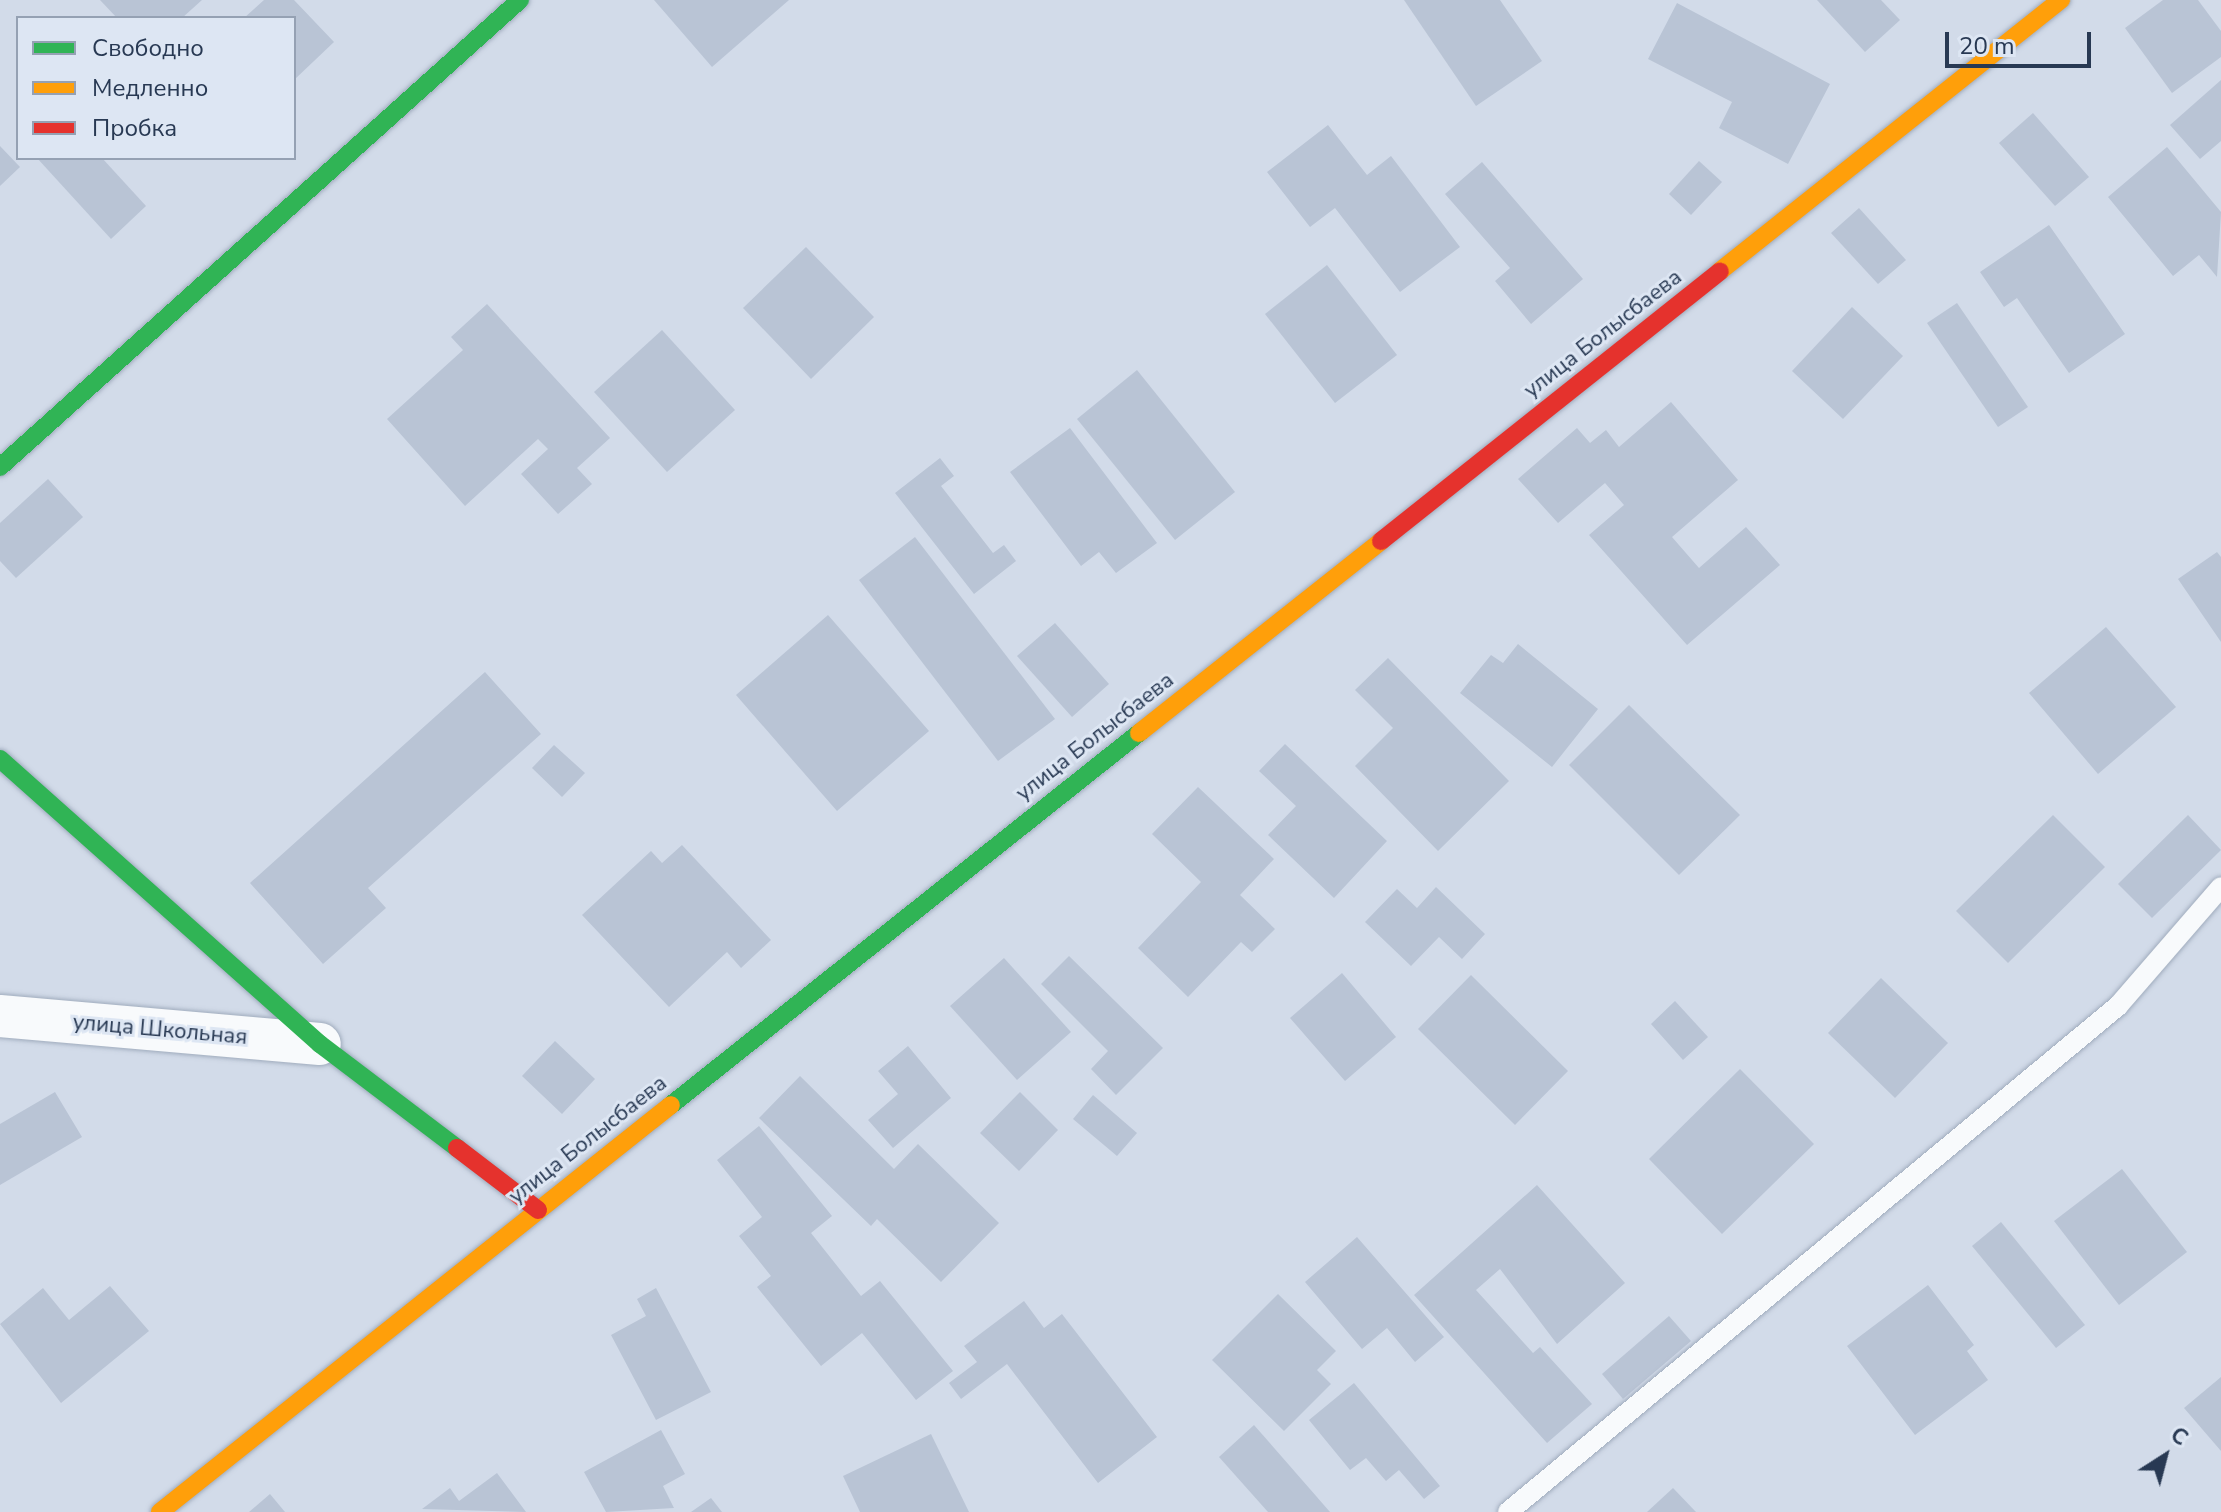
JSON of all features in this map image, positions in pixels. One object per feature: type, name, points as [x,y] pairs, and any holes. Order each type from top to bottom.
[{"type":"street","points":[[0,467],[520,0]]},
{"type":"street","name":"улица Болысбаева","points":[[160,1512],[2061,0]]},
{"type":"street","points":[[0,759],[320,1044],[538,1210]]},
{"type":"street","name":"улица Школьная","points":[[0,1016],[320,1044]]},
{"type":"lane","points":[[1508,1512],[2118,1006],[2221,887]]},
{"type":"building","points":[[100,0],[202,0],[184,16],[115,16]]},
{"type":"building","points":[[264,0],[294,0],[334,42],[296,78],[296,16],[246,16]]},
{"type":"building","points":[[654,0],[789,0],[712,67]]},
{"type":"building","points":[[1404,0],[1500,0],[1542,61],[1476,106]]},
{"type":"building","points":[[1817,0],[1881,0],[1900,20],[1865,52]]},
{"type":"building","points":[[2163,0],[2198,0],[2221,31],[2221,57],[2172,93],[2125,28]]},
{"type":"building","points":[[1677,3],[1830,84],[1788,164],[1719,128],[1732,102],[1648,59]]},
{"type":"building","points":[[2221,80],[2221,141],[2200,159],[2170,125]]},
{"type":"building","points":[[2033,113],[2089,177],[2055,206],[1999,143]]},
{"type":"building","points":[[1328,125],[1367,175],[1391,156],[1460,247],[1400,292],[1335,208],[1310,227],[1267,172]]},
{"type":"building","points":[[0,146],[20,167],[0,186]]},
{"type":"building","points":[[2167,147],[2221,212],[2217,277],[2199,255],[2173,276],[2108,197]]},
{"type":"building","points":[[39,160],[104,160],[146,206],[111,239]]},
{"type":"building","points":[[1699,161],[1722,182],[1691,215],[1669,194]]},
{"type":"building","points":[[1482,162],[1583,279],[1531,324],[1495,281],[1510,268],[1445,194]]},
{"type":"building","points":[[1859,208],[1906,260],[1878,284],[1831,233]]},
{"type":"building","points":[[2049,225],[2125,334],[2069,373],[2017,298],[2004,307],[1980,272]]},
{"type":"building","points":[[806,247],[874,317],[811,379],[743,308]]},
{"type":"building","points":[[1327,265],[1397,355],[1335,403],[1265,314]]},
{"type":"building","points":[[1957,303],[2028,407],[1998,427],[1927,323]]},
{"type":"building","points":[[487,304],[610,438],[577,468],[592,484],[558,514],[521,474],[548,449],[538,439],[465,506],[387,419],[463,350],[451,337]]},
{"type":"building","points":[[1852,307],[1903,356],[1843,419],[1792,371]]},
{"type":"building","points":[[662,330],[735,410],[667,472],[594,392]]},
{"type":"building","points":[[1137,370],[1235,492],[1175,540],[1077,419]]},
{"type":"building","points":[[1671,402],[1738,480],[1672,537],[1699,568],[1746,527],[1780,565],[1687,645],[1589,535],[1624,505],[1605,483],[1558,523],[1518,479],[1577,428],[1590,443],[1606,430],[1619,447]]},
{"type":"building","points":[[1070,428],[1157,543],[1116,573],[1099,552],[1081,566],[1010,472]]},
{"type":"building","points":[[940,458],[954,476],[941,486],[993,553],[1004,545],[1016,561],[974,594],[895,493]]},
{"type":"building","points":[[48,479],[83,517],[16,578],[0,561],[0,523]]},
{"type":"building","points":[[915,537],[1055,719],[998,761],[859,580]]},
{"type":"building","points":[[2217,552],[2221,557],[2221,642],[2178,579]]},
{"type":"building","points":[[828,615],[929,731],[837,811],[736,695]]},
{"type":"building","points":[[1055,623],[1109,684],[1072,717],[1017,656]]},
{"type":"building","points":[[2106,627],[2176,707],[2098,774],[2029,693]]},
{"type":"building","points":[[1518,644],[1598,709],[1552,767],[1460,693],[1491,655],[1503,663]]},
{"type":"building","points":[[1388,658],[1509,781],[1438,851],[1355,766],[1393,728],[1355,690]]},
{"type":"building","points":[[485,672],[541,734],[368,888],[386,908],[323,964],[250,883]]},
{"type":"building","points":[[1629,705],[1740,815],[1679,875],[1569,765]]},
{"type":"building","points":[[1285,744],[1387,841],[1334,898],[1268,835],[1296,806],[1259,771]]},
{"type":"building","points":[[554,745],[585,773],[562,797],[532,768]]},
{"type":"building","points":[[1198,787],[1274,859],[1240,895],[1275,929],[1252,952],[1241,942],[1188,997],[1138,948],[1201,882],[1152,834]]},
{"type":"building","points":[[2053,815],[2105,867],[2008,963],[1956,911]]},
{"type":"building","points":[[2188,815],[2221,850],[2152,918],[2118,884]]},
{"type":"building","points":[[682,845],[771,940],[741,968],[727,952],[669,1007],[582,915],[651,851],[662,863]]},
{"type":"building","points":[[1436,887],[1485,934],[1462,959],[1439,937],[1411,966],[1365,922],[1397,889],[1417,908]]},
{"type":"building","points":[[1069,956],[1163,1048],[1116,1095],[1091,1069],[1108,1051],[1041,984]]},
{"type":"building","points":[[1004,958],[1071,1032],[1017,1080],[950,1006]]},
{"type":"building","points":[[1342,973],[1396,1037],[1345,1081],[1290,1018]]},
{"type":"building","points":[[1471,975],[1568,1071],[1515,1125],[1418,1029]]},
{"type":"building","points":[[1881,978],[1948,1043],[1895,1098],[1828,1033]]},
{"type":"building","points":[[1675,1001],[1708,1037],[1683,1060],[1651,1024]]},
{"type":"building","points":[[555,1041],[595,1079],[562,1114],[522,1076]]},
{"type":"building","points":[[908,1046],[951,1098],[893,1148],[868,1120],[898,1094],[878,1071]]},
{"type":"building","points":[[1740,1069],[1814,1144],[1722,1234],[1649,1159]]},
{"type":"building","points":[[800,1076],[894,1169],[918,1144],[999,1223],[941,1282],[877,1219],[871,1226],[759,1118]]},
{"type":"building","points":[[55,1092],[82,1137],[0,1185],[0,1124]]},
{"type":"building","points":[[1020,1092],[1058,1130],[1019,1171],[980,1133]]},
{"type":"building","points":[[1093,1095],[1137,1133],[1117,1156],[1073,1119]]},
{"type":"building","points":[[759,1126],[832,1216],[811,1233],[861,1296],[880,1281],[953,1371],[916,1400],[862,1333],[821,1366],[757,1287],[771,1276],[739,1236],[762,1217],[717,1160]]},
{"type":"building","points":[[2122,1169],[2187,1252],[2119,1305],[2054,1221]]},
{"type":"building","points":[[1537,1185],[1625,1283],[1557,1344],[1500,1269],[1476,1290],[1533,1353],[1540,1347],[1592,1404],[1547,1443],[1414,1295]]},
{"type":"building","points":[[2001,1222],[2085,1325],[2056,1348],[1972,1246]]},
{"type":"building","points":[[1357,1237],[1444,1337],[1415,1362],[1387,1328],[1362,1349],[1305,1282]]},
{"type":"building","points":[[1928,1285],[1974,1345],[1967,1351],[1988,1380],[1915,1435],[1847,1346]]},
{"type":"building","points":[[110,1286],[149,1331],[61,1403],[0,1324],[43,1288],[69,1320]]},
{"type":"building","points":[[656,1288],[711,1392],[656,1420],[611,1335],[646,1316],[637,1299]]},
{"type":"building","points":[[1278,1294],[1336,1351],[1317,1370],[1331,1384],[1284,1431],[1212,1360]]},
{"type":"building","points":[[1024,1301],[1044,1328],[1062,1314],[1157,1437],[1098,1483],[1007,1364],[961,1399],[949,1383],[977,1362],[964,1346]]},
{"type":"building","points":[[1669,1316],[1691,1341],[1623,1399],[1602,1374]]},
{"type":"building","points":[[2221,1377],[2221,1451],[2184,1408]]},
{"type":"building","points":[[1354,1383],[1440,1486],[1424,1499],[1399,1470],[1386,1481],[1366,1458],[1350,1470],[1309,1420]]},
{"type":"building","points":[[1254,1425],[1330,1512],[1268,1512],[1219,1457]]},
{"type":"building","points":[[661,1430],[685,1474],[663,1486],[674,1508],[606,1512],[584,1472]]},
{"type":"building","points":[[931,1434],[969,1512],[860,1512],[843,1476]]},
{"type":"building","points":[[497,1473],[526,1512],[422,1509],[450,1488],[459,1501]]},
{"type":"building","points":[[1673,1488],[1696,1512],[1647,1512]]},
{"type":"building","points":[[270,1494],[285,1512],[249,1512]]},
{"type":"building","points":[[711,1498],[722,1512],[691,1512]]},
{"type":"traffic: fast","points":[[0,467],[520,0]]},
{"type":"traffic: fast","points":[[671,1105],[1139,733]]},
{"type":"traffic: fast","points":[[0,759],[320,1044],[457,1148]]},
{"type":"traffic: slow","points":[[1720,271],[2061,0]]},
{"type":"traffic: slow","points":[[1139,733],[1381,541]]},
{"type":"traffic: slow","points":[[160,1512],[671,1105]]},
{"type":"traffic: jam","points":[[1381,541],[1720,271]]},
{"type":"traffic: jam","points":[[457,1148],[538,1210]]}]
